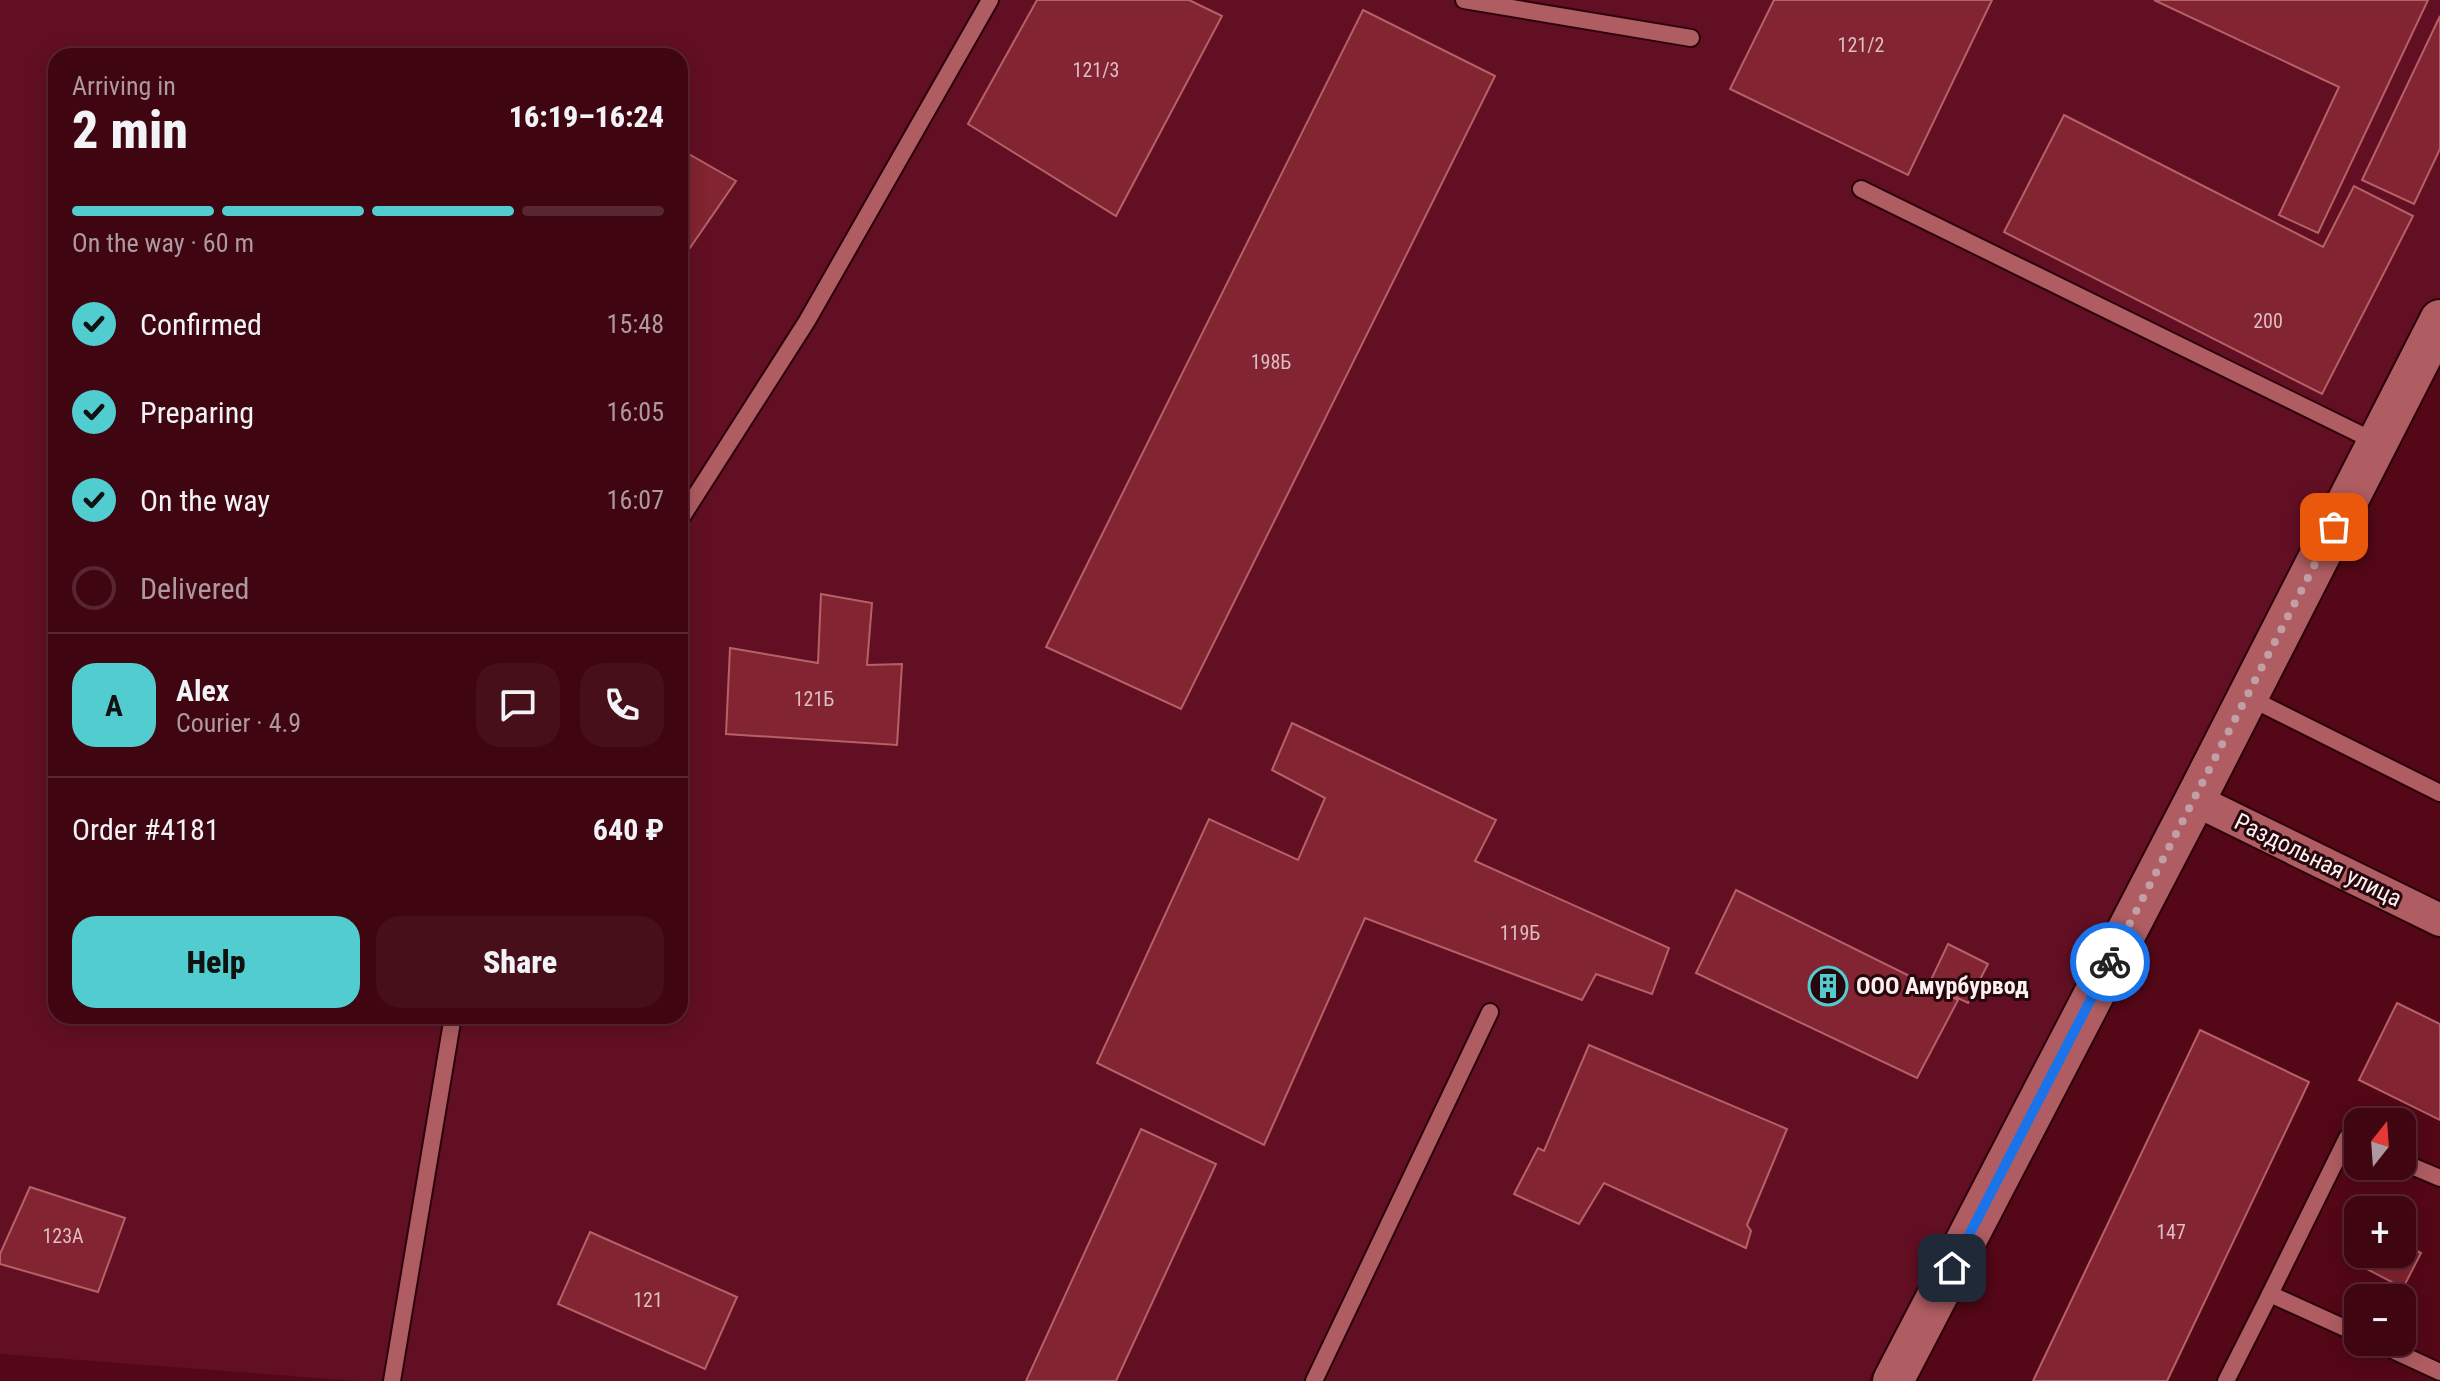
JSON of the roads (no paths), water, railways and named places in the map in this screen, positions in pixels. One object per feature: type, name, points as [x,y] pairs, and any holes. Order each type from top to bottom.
[{"type":"street","points":[[1893,1381],[2440,320]]},
{"type":"street","name":"Раздольная улица","points":[[2195,800],[2440,920]]},
{"type":"lane","points":[[688,507],[807,321],[990,0]]},
{"type":"lane","points":[[1464,0],[1691,38]]},
{"type":"lane","points":[[1861,189],[2378,442]]},
{"type":"lane","points":[[2247,697],[2440,793]]},
{"type":"lane","points":[[1314,1381],[1490,1012]]},
{"type":"lane","points":[[392,1381],[452,1024]]},
{"type":"lane","points":[[2226,1381],[2344,1144]]},
{"type":"lane","points":[[2416,1168],[2440,1178]]},
{"type":"lane","points":[[2270,1294],[2344,1328]]},
{"type":"lane","points":[[2405,1356],[2440,1372]]},
{"type":"place","name":"ООО Амурбурвод","points":[[1828,986]]}]
